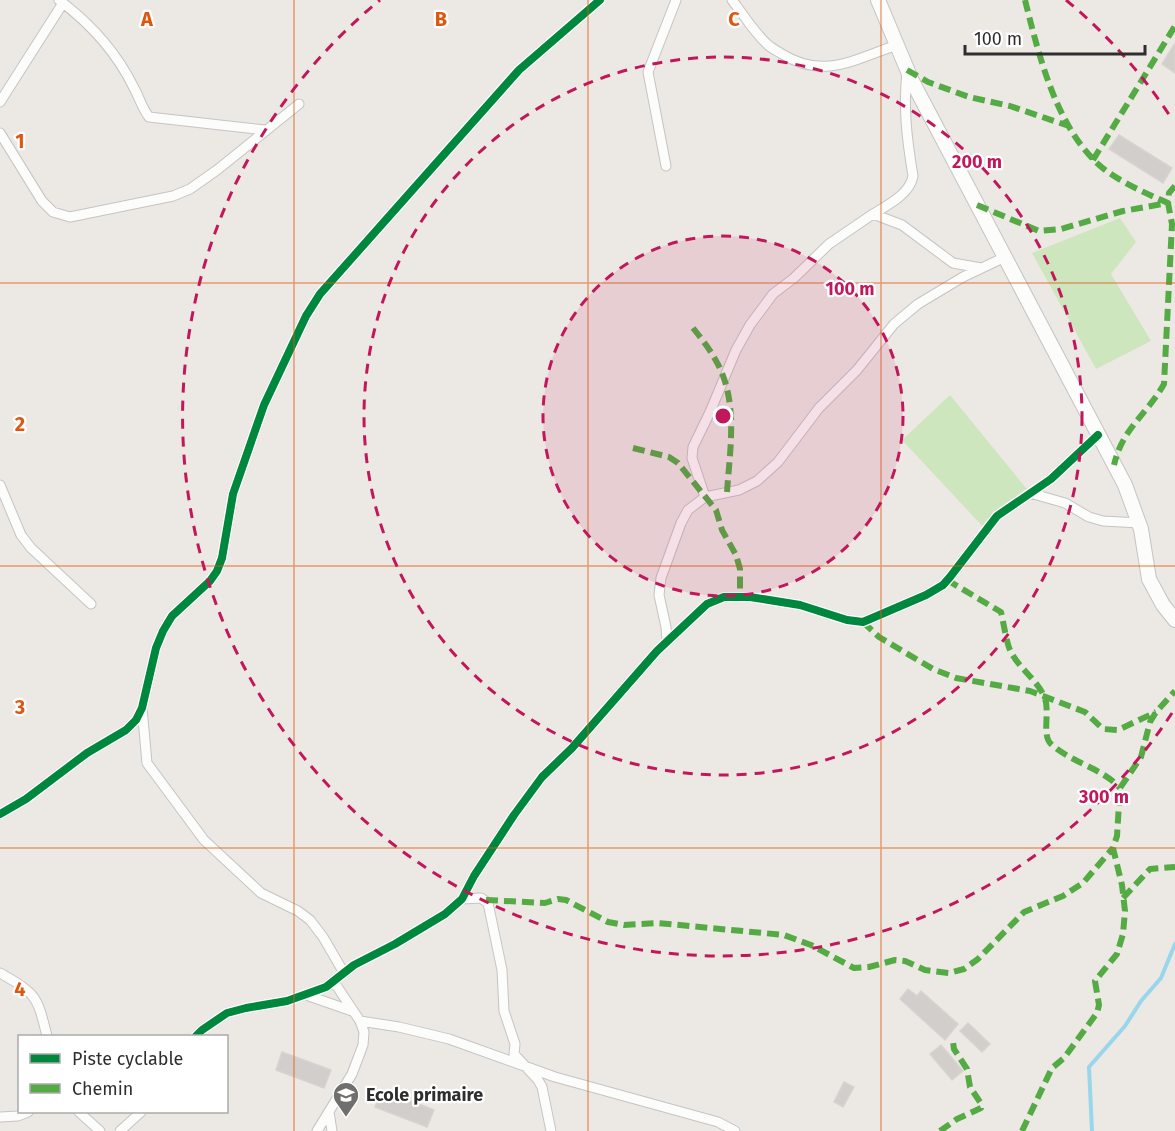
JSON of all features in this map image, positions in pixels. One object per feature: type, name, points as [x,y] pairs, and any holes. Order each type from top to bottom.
[{"type":"street","points":[[0,814],[26,799],[87,753],[126,730],[136,720],[142,708],[156,648],[163,631],[172,616],[217,571],[222,558],[233,494],[264,405],[306,316],[320,294],[519,70],[600,0]]},
{"type":"street","points":[[666,166],[648,72],[676,0]]},
{"type":"street","points":[[732,0],[767,45],[808,66],[823,68],[897,45]]},
{"type":"street","points":[[878,0],[907,70],[1125,485],[1139,523],[1149,579],[1163,605],[1175,620]]},
{"type":"street","points":[[0,102],[61,2],[96,31],[110,48],[135,89],[142,109],[149,117],[265,130]]},
{"type":"street","points":[[705,497],[692,458],[693,447],[736,350],[750,325],[773,294],[794,278],[829,244],[896,199],[912,183],[914,176],[905,122],[904,98],[907,70]]},
{"type":"street","points":[[0,133],[42,201],[52,212],[70,218],[181,193],[217,170],[299,104]]},
{"type":"street","points":[[873,214],[902,225],[953,263],[982,268]]},
{"type":"street","points":[[667,641],[659,595],[664,568],[688,510],[705,497],[739,490],[757,481],[778,462],[819,408],[857,370],[894,324],[918,304],[1005,257]]},
{"type":"street","points":[[197,1035],[228,1014],[246,1008],[287,1001],[334,982],[354,965],[445,914],[462,899],[474,876],[514,815],[542,777],[572,748],[667,641],[707,604],[724,597],[750,597],[800,605],[847,620],[863,622],[926,595],[943,585],[997,516],[1051,479],[1098,435]]},
{"type":"street","points":[[0,485],[21,535],[31,548],[91,604]]},
{"type":"street","points":[[1029,493],[1065,502],[1089,517],[1103,521],[1139,523]]},
{"type":"street","points":[[142,708],[147,763],[204,840],[261,892],[298,911],[310,920],[344,973]]},
{"type":"street","points":[[462,899],[481,898],[488,903],[502,970],[504,1011],[515,1044],[514,1054],[542,1087],[551,1131]]},
{"type":"street","points":[[0,973],[20,984],[35,998],[47,1035]]},
{"type":"street","points":[[317,1131],[358,1061],[363,1045],[364,1032],[360,1021],[334,982]]},
{"type":"street","points":[[306,995],[352,1012]]},
{"type":"street","points":[[360,1021],[399,1027],[449,1039],[569,1081],[718,1122],[735,1131]]},
{"type":"street","points":[[329,1112],[332,1131]]},
{"type":"street","points":[[0,1117],[18,1116],[26,1113]]},
{"type":"street","points":[[80,1113],[100,1131]]},
{"type":"street","points":[[120,1131],[140,1113]]},
{"type":"green space","points":[[1120,218],[1136,242],[1111,274],[1151,341],[1096,369],[1032,253]]},
{"type":"green space","points":[[950,395],[1030,493],[986,530],[902,440]]},
{"type":"building","points":[[1175,43],[1175,73],[1162,64]]},
{"type":"building","points":[[1119,135],[1172,168],[1163,183],[1109,149]]},
{"type":"building","points":[[908,989],[917,996],[921,991],[958,1024],[945,1040],[900,999]]},
{"type":"building","points":[[968,1023],[990,1044],[982,1052],[960,1031]]},
{"type":"building","points":[[941,1045],[963,1071],[952,1080],[930,1054]]},
{"type":"building","points":[[282,1052],[331,1070],[324,1088],[276,1070]]},
{"type":"building","points":[[844,1082],[854,1087],[843,1107],[834,1102]]},
{"type":"building","points":[[382,1090],[434,1110],[427,1127],[375,1107]]},
{"type":"waterway","points":[[1092,1131],[1089,1067],[1125,1026],[1141,1001],[1161,978],[1175,944]]},
{"type":"marked path","points":[[1025,0],[1049,84],[1079,143],[1100,166],[1149,195],[1168,203],[1169,193],[1175,186]]},
{"type":"marked path","points":[[1093,160],[1175,26]]},
{"type":"marked path","points":[[907,70],[928,82],[969,97],[1010,106],[1069,126]]},
{"type":"marked path","points":[[977,205],[1039,231],[1061,229],[1123,211],[1168,203],[1172,224],[1164,384],[1129,431],[1114,465]]},
{"type":"marked path","points":[[693,328],[715,359],[723,374],[727,390],[731,424],[727,492]]},
{"type":"marked path","points":[[633,448],[669,457],[678,463],[716,510],[722,530],[736,555],[740,569],[740,597]]},
{"type":"marked path","points":[[947,580],[1001,612],[1011,652],[1044,696],[1047,708],[1047,735],[1051,744],[1059,751],[1105,775],[1120,788]]},
{"type":"marked path","points":[[863,622],[879,637],[933,669],[956,678],[1030,691],[1085,712],[1103,729],[1118,730],[1156,712]]},
{"type":"marked path","points":[[1022,1131],[1052,1068],[1064,1058],[1097,1013],[1099,1005],[1095,981],[1117,954],[1123,934],[1125,911],[1122,885],[1113,848],[1117,836],[1120,788],[1141,757],[1150,722],[1175,691]]},
{"type":"marked path","points":[[486,900],[545,903],[558,899],[566,900],[608,922],[624,925],[658,923],[784,935],[811,945],[854,968],[869,967],[895,960],[905,961],[925,970],[949,973],[964,969],[978,959],[1024,912],[1063,896],[1083,883],[1113,848]]},
{"type":"marked path","points":[[1123,898],[1150,869],[1175,867]]},
{"type":"marked path","points":[[940,1131],[957,1119],[981,1108],[982,1105],[970,1087],[967,1069],[954,1049],[953,1042]]},
{"type":"cycle path","points":[[0,814],[26,799],[87,753],[126,730],[136,720],[142,708],[156,648],[163,631],[172,616],[210,581],[217,571],[222,558],[233,494],[264,405],[306,316],[320,294],[519,70],[600,0]]},
{"type":"cycle path","points":[[197,1035],[227,1013],[287,1001],[326,987],[354,965],[445,914],[462,899],[474,876],[542,777],[572,748],[657,651],[707,604],[724,597],[750,597],[800,605],[847,620],[863,622],[926,595],[943,585],[997,516],[1051,479],[1098,435]]},
{"type":"place","name":"Ecole primaire","points":[[346,1118]]}]
